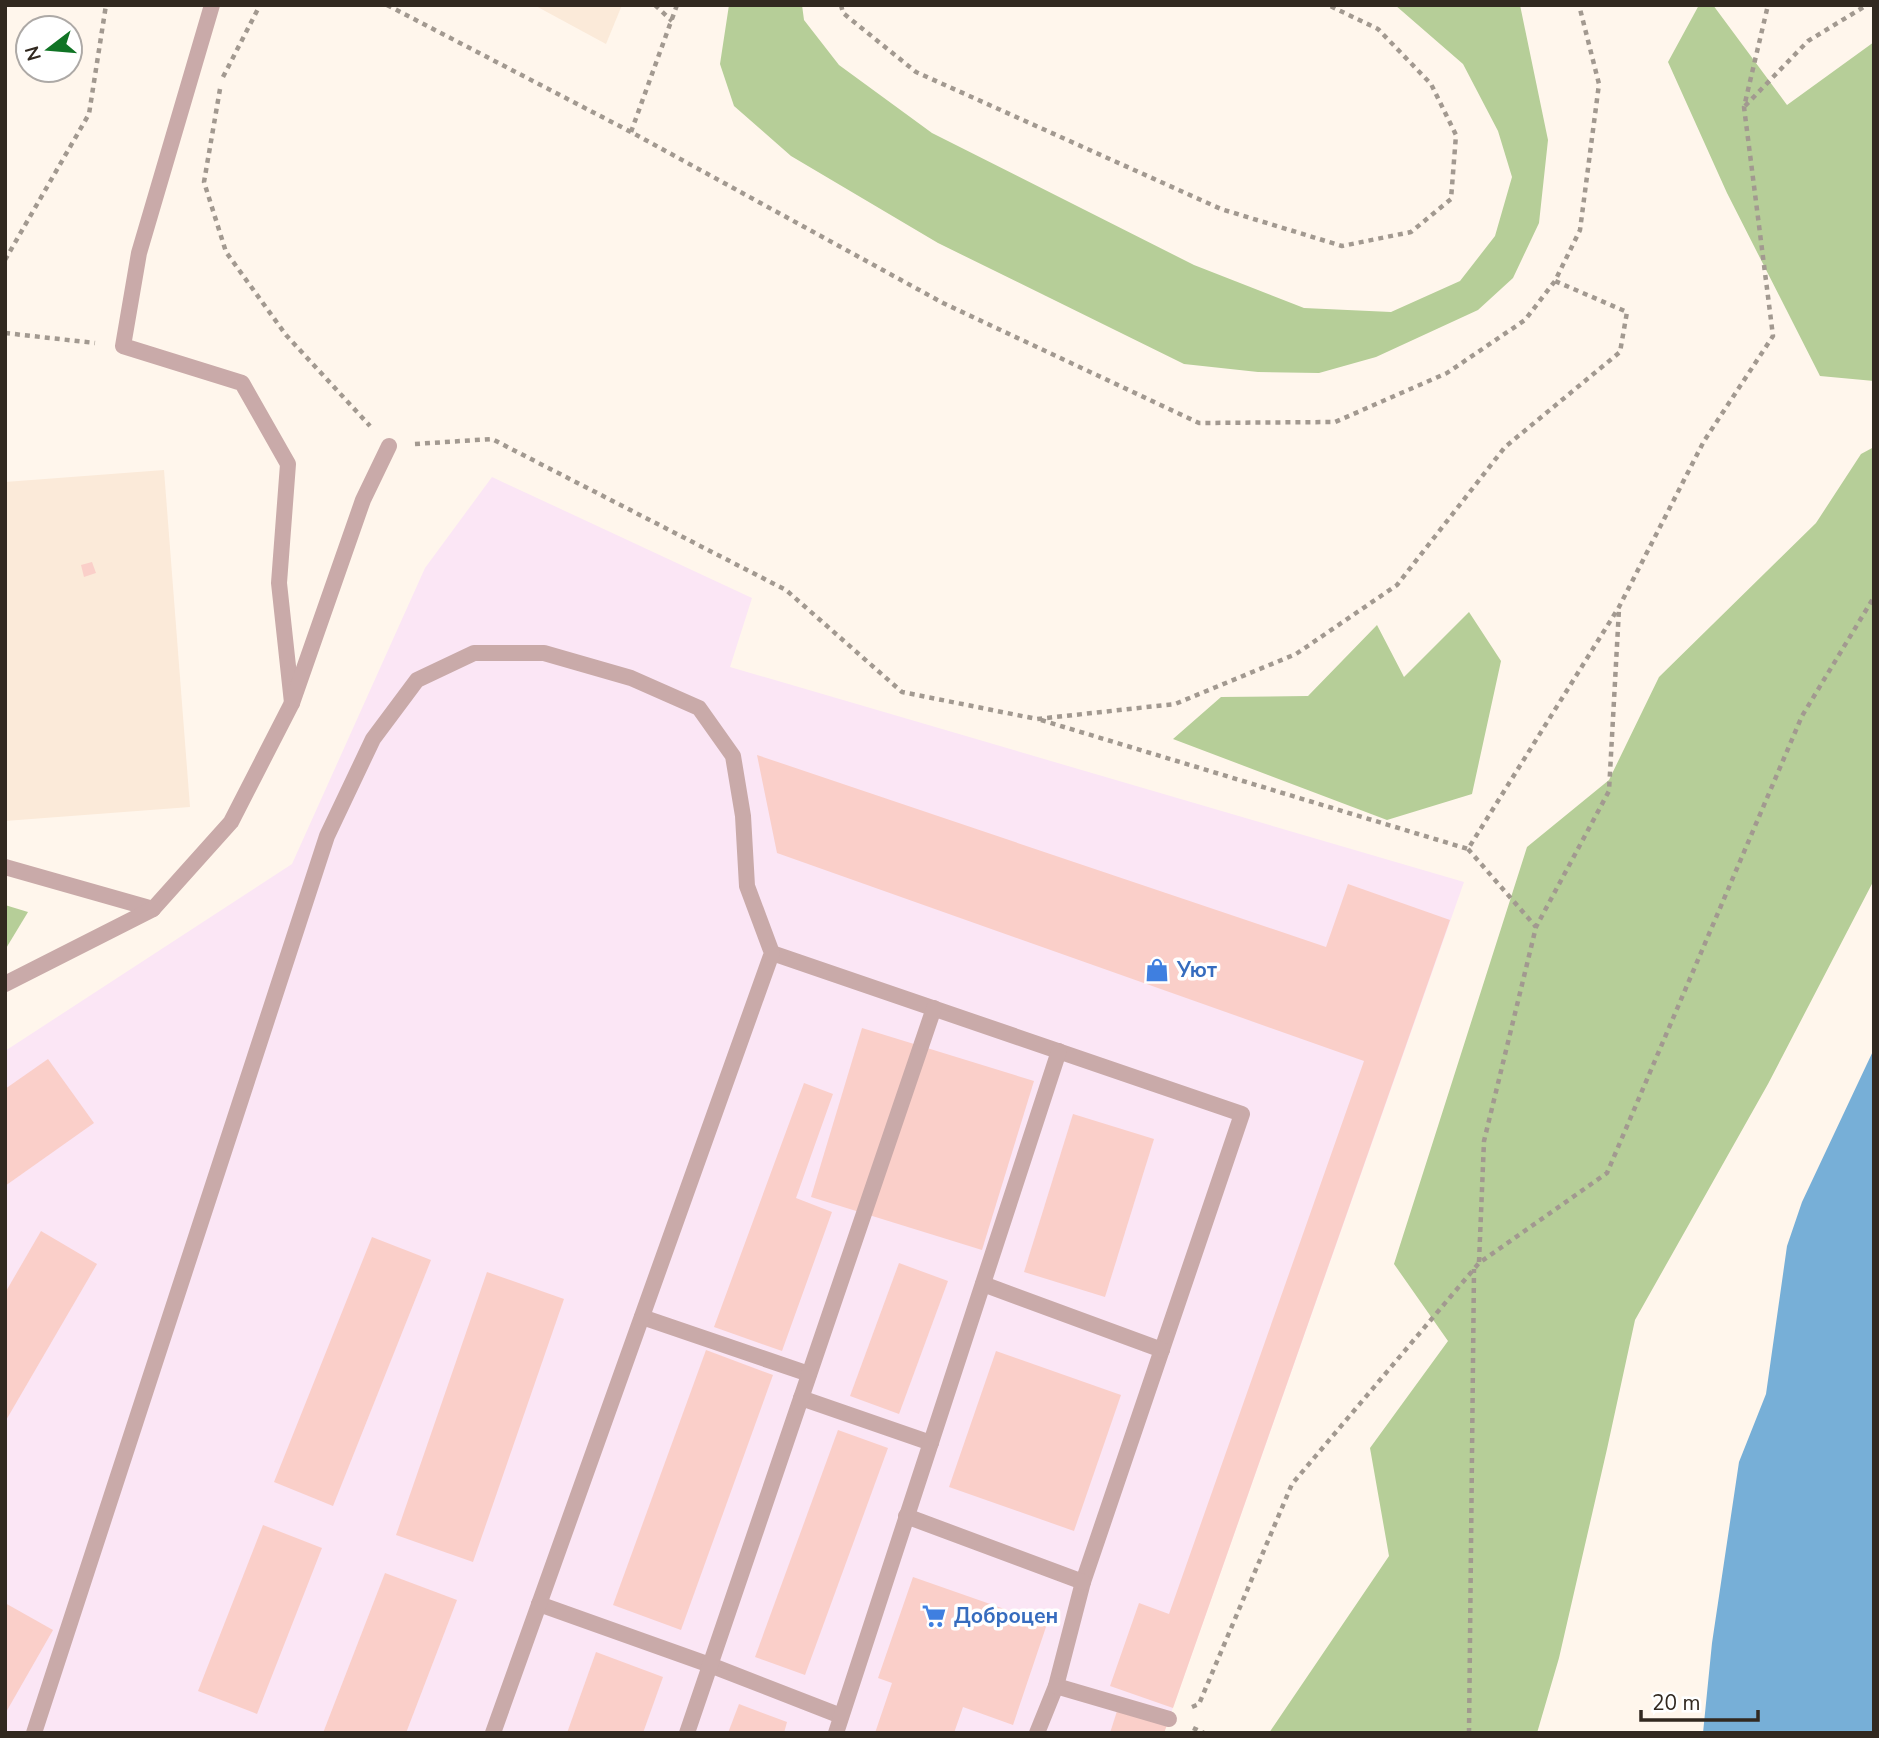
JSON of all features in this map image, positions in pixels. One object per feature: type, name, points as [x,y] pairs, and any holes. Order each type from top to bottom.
[{"type":"lane","points":[[212,5],[139,253],[123,346],[242,383],[288,464],[279,583],[292,703]]},
{"type":"lane","points":[[5,984],[153,909],[231,822],[292,703],[363,500],[389,446]]},
{"type":"lane","points":[[34,1733],[327,836],[373,740],[417,680],[474,653],[544,653],[631,678],[699,708],[733,756],[743,816],[747,886],[772,953],[493,1733]]},
{"type":"lane","points":[[5,867],[153,909]]},
{"type":"lane","points":[[772,953],[1242,1114],[1083,1582],[1056,1686],[1037,1733]]},
{"type":"lane","points":[[687,1733],[933,1008]]},
{"type":"lane","points":[[836,1733],[1059,1051]]},
{"type":"lane","points":[[983,1284],[1162,1350]]},
{"type":"lane","points":[[642,1317],[809,1374]]},
{"type":"lane","points":[[801,1398],[930,1443]]},
{"type":"lane","points":[[906,1516],[1083,1582]]},
{"type":"lane","points":[[539,1604],[710,1665],[841,1716]]},
{"type":"lane","points":[[1056,1686],[1170,1719]]},
{"type":"path","points":[[5,260],[89,114],[106,5]]},
{"type":"path","points":[[260,5],[221,80],[204,182],[226,252],[286,335],[389,446],[492,439],[786,590],[902,692],[1037,719],[1468,849],[1536,927]]},
{"type":"path","points":[[387,5],[631,132],[943,303],[1199,423],[1335,422],[1447,373],[1525,320],[1555,281],[1580,230],[1599,84],[1579,5]]},
{"type":"path","points":[[656,5],[672,21]]},
{"type":"path","points":[[631,132],[677,5]]},
{"type":"path","points":[[841,5],[843,13],[916,72],[1221,209],[1342,246],[1411,232],[1451,199],[1456,135],[1431,84],[1378,29],[1328,5]]},
{"type":"path","points":[[1468,849],[1619,607],[1704,440],[1773,335],[1744,107],[1768,5]]},
{"type":"path","points":[[1744,107],[1808,41],[1867,5]]},
{"type":"path","points":[[1037,719],[1175,704],[1296,654],[1397,585],[1504,447],[1620,352],[1627,312],[1555,281]]},
{"type":"path","points":[[5,333],[123,346]]},
{"type":"path","points":[[1170,1719],[1199,1704],[1292,1484],[1479,1263],[1607,1173],[1802,716],[1874,597]]},
{"type":"path","points":[[1479,1263],[1484,1141],[1536,927],[1609,791],[1619,607]]},
{"type":"path","points":[[1469,1733],[1474,1269]]},
{"type":"shaded area","points":[[534,5],[622,5],[606,44]]},
{"type":"shaded area","points":[[164,470],[190,807],[5,821],[5,482]]},
{"type":"shaded area","points":[[492,477],[752,598],[730,667],[1464,882],[1164,1733],[5,1733],[5,1051],[292,864],[425,568]]},
{"type":"green space","points":[[729,5],[802,5],[804,20],[839,65],[932,133],[1194,265],[1304,308],[1391,312],[1460,281],[1495,236],[1512,177],[1498,131],[1463,64],[1395,5],[1520,5],[1548,140],[1539,223],[1513,278],[1478,310],[1376,357],[1319,373],[1258,372],[1184,364],[938,243],[791,156],[734,106],[720,64]]},
{"type":"green space","points":[[1699,5],[1713,5],[1787,105],[1874,42],[1874,381],[1820,376],[1727,193],[1668,62]]},
{"type":"green space","points":[[1874,447],[1874,880],[1768,1084],[1635,1320],[1559,1658],[1537,1733],[1269,1733],[1389,1556],[1370,1448],[1448,1341],[1394,1264],[1527,847],[1609,780],[1659,677],[1816,523],[1861,454]]},
{"type":"green space","points":[[1469,612],[1501,661],[1472,794],[1387,820],[1173,739],[1221,697],[1308,696],[1377,625],[1404,677]]},
{"type":"green space","points":[[5,905],[28,912],[5,950]]},
{"type":"water","points":[[1874,1049],[1874,1733],[1703,1733],[1712,1643],[1739,1462],[1766,1394],[1787,1246],[1802,1202]]},
{"type":"building","points":[[92,562],[96,573],[84,577],[81,565]]},
{"type":"building","points":[[757,755],[1326,947],[1348,884],[1450,920],[1173,1708],[1110,1686],[1139,1603],[1169,1614],[1364,1061],[777,853]]},
{"type":"building","points":[[862,1028],[1034,1081],[982,1250],[811,1197]]},
{"type":"building","points":[[48,1059],[94,1123],[5,1186],[5,1089]]},
{"type":"building","points":[[804,1083],[833,1094],[796,1198],[832,1212],[782,1351],[714,1327]]},
{"type":"building","points":[[1073,1114],[1154,1139],[1105,1297],[1024,1272]]},
{"type":"building","points":[[41,1231],[97,1264],[5,1422],[5,1293]]},
{"type":"building","points":[[372,1237],[431,1260],[333,1506],[274,1482]]},
{"type":"building","points":[[899,1263],[948,1281],[899,1414],[850,1396]]},
{"type":"building","points":[[487,1272],[564,1299],[473,1562],[396,1535]]},
{"type":"building","points":[[706,1350],[773,1375],[681,1630],[613,1605]]},
{"type":"building","points":[[996,1351],[1121,1395],[1074,1531],[949,1487]]},
{"type":"building","points":[[838,1430],[888,1448],[805,1675],[755,1657]]},
{"type":"building","points":[[263,1525],[322,1548],[257,1714],[198,1691]]},
{"type":"building","points":[[385,1573],[457,1600],[406,1733],[323,1733]]},
{"type":"building","points":[[913,1577],[1047,1624],[1013,1725],[963,1707],[954,1733],[875,1733],[892,1683],[878,1678]]},
{"type":"building","points":[[5,1603],[53,1630],[5,1714]]},
{"type":"building","points":[[596,1652],[663,1677],[643,1733],[567,1733]]},
{"type":"building","points":[[739,1704],[787,1722],[784,1733],[728,1733]]},
{"type":"building","points":[[1118,1708],[1167,1725],[1164,1733],[1110,1733]]},
{"type":"place","name":"Уют","points":[[1157,970]]},
{"type":"place","name":"Доброцен","points":[[934,1616]]}]
